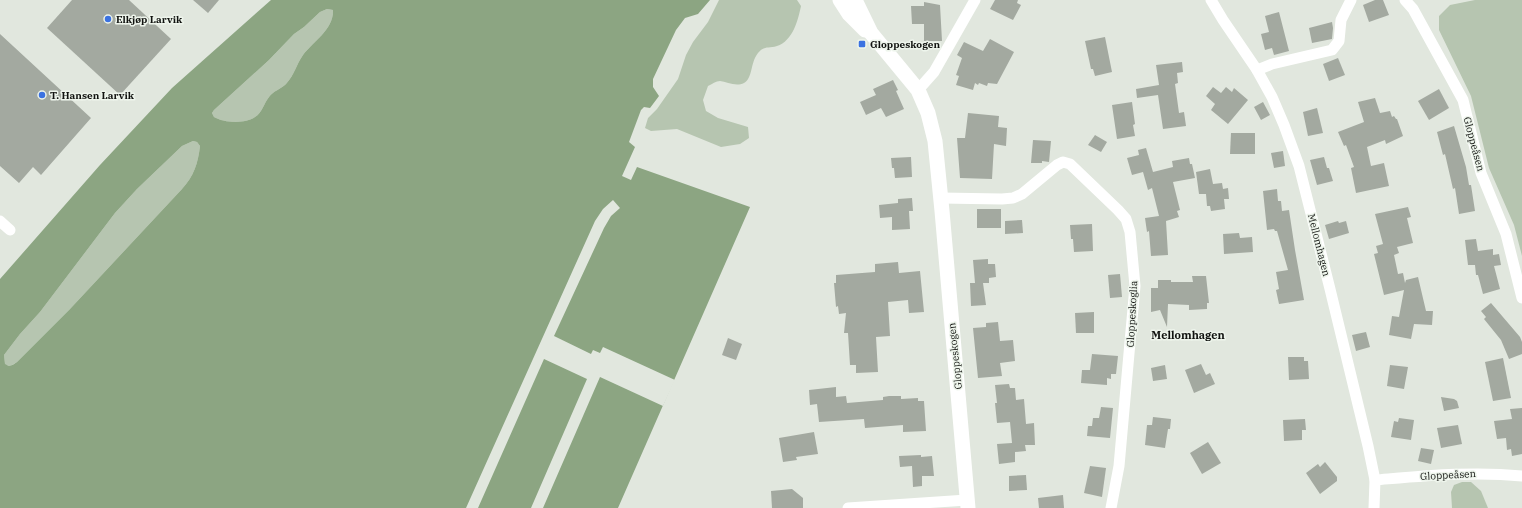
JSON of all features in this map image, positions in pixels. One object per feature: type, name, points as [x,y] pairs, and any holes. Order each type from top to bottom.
[{"type":"main road","name":"Gloppeskogen","points":[[840,0],[857,24],[871,33]]},
{"type":"main road","name":"Gloppeskogen","points":[[855,0],[871,33],[918,90],[930,120],[935,141],[968,504]]},
{"type":"street","points":[[918,90],[934,72],[975,0]]},
{"type":"street","name":"Mellomhagen","points":[[1211,0],[1222,20],[1257,70],[1284,124],[1298,166],[1339,325],[1375,480],[1374,508]]},
{"type":"street","points":[[1257,70],[1272,64],[1332,50],[1340,41],[1341,20],[1351,0]]},
{"type":"street","name":"Gloppeåsen","points":[[1405,0],[1413,9],[1463,100],[1481,173],[1506,234],[1522,298]]},
{"type":"street","name":"Gloppeskoglia","points":[[941,198],[1013,198],[1022,194],[1057,165],[1063,162],[1070,164],[1126,219],[1130,232],[1135,286],[1119,466],[1111,508]]},
{"type":"street","points":[[0,221],[10,230]]},
{"type":"street","name":"Gloppeåsen","points":[[1375,480],[1448,474],[1493,473],[1522,476]]},
{"type":"street","points":[[848,508],[968,504]]},
{"type":"shaded area","points":[[271,0],[710,0],[698,14],[685,18],[676,30],[653,79],[653,87],[659,96],[650,108],[644,107],[641,110],[629,142],[635,147],[622,176],[631,180],[637,167],[750,207],[618,508],[0,508],[0,279],[100,165],[172,88]],"holes":[[[327,9],[333,10],[327,29],[303,55],[289,80],[284,86],[267,99],[257,115],[251,119],[240,122],[223,121],[214,117],[212,113],[214,110],[269,60],[294,34],[320,12]],[[193,141],[197,142],[200,146],[197,164],[186,184],[70,309],[17,362],[11,365],[5,364],[4,355],[20,334],[40,312],[115,213],[137,189],[182,146]]]},
{"type":"shaded area","points":[[719,0],[797,0],[801,6],[791,35],[783,43],[774,47],[765,48],[758,53],[755,57],[747,81],[738,85],[718,81],[708,86],[703,100],[706,111],[718,118],[748,127],[749,138],[740,144],[721,147],[677,129],[651,131],[645,128],[648,118],[657,109],[678,79],[686,55],[693,42],[708,22]]},
{"type":"shaded area","points":[[1475,0],[1522,0],[1522,256],[1514,225],[1489,168],[1471,96],[1439,30],[1439,16],[1450,5]]},
{"type":"shaded area","points":[[327,9],[333,10],[327,29],[303,55],[289,80],[284,86],[267,99],[257,115],[251,119],[240,122],[223,121],[214,117],[212,113],[214,110],[269,60],[294,34],[320,12]]},
{"type":"shaded area","points":[[193,141],[197,142],[200,146],[197,164],[186,184],[70,309],[17,362],[12,365],[5,365],[4,355],[20,334],[40,312],[115,213],[137,189],[182,146]]},
{"type":"shaded area","points":[[1462,482],[1471,482],[1481,491],[1488,508],[1452,508],[1451,492],[1454,485]]},
{"type":"pier","points":[[613,200],[620,208],[611,216],[604,228],[554,336],[591,354],[593,350],[600,353],[603,347],[675,380],[663,406],[600,377],[543,508],[531,508],[587,379],[544,359],[478,508],[466,508],[595,221],[603,209]]},
{"type":"building","points":[[72,0],[129,0],[171,39],[120,95],[47,28]]},
{"type":"building","points":[[193,0],[219,0],[208,13]]},
{"type":"building","points":[[995,0],[1018,0],[1017,3],[1021,5],[1013,20],[990,9]]},
{"type":"building","points":[[1375,0],[1383,0],[1389,15],[1369,22],[1363,5]]},
{"type":"building","points":[[924,2],[940,5],[942,41],[924,41],[924,24],[912,24],[911,6],[924,6]]},
{"type":"building","points":[[1279,12],[1289,51],[1274,55],[1272,48],[1265,50],[1261,34],[1269,32],[1265,16]]},
{"type":"building","points":[[1332,22],[1332,39],[1312,43],[1309,28]]},
{"type":"building","points":[[0,34],[91,118],[41,175],[33,167],[19,183],[0,166]]},
{"type":"building","points":[[1105,37],[1112,72],[1095,76],[1093,69],[1091,69],[1085,41]]},
{"type":"building","points":[[990,39],[1014,52],[997,84],[988,83],[987,86],[979,83],[978,85],[975,83],[973,90],[956,85],[959,76],[956,75],[962,58],[957,55],[964,42],[983,51]]},
{"type":"building","points":[[1338,58],[1345,75],[1329,81],[1323,64]]},
{"type":"building","points":[[1182,62],[1183,72],[1177,73],[1178,83],[1175,84],[1179,113],[1184,112],[1186,126],[1163,129],[1158,95],[1137,98],[1136,89],[1159,85],[1156,65]]},
{"type":"building","points":[[893,80],[904,109],[886,117],[881,108],[866,115],[860,102],[876,95],[873,89]]},
{"type":"building","points":[[1213,87],[1221,93],[1226,87],[1232,92],[1234,88],[1248,100],[1228,124],[1211,110],[1215,104],[1206,96]]},
{"type":"building","points":[[1439,89],[1449,108],[1429,120],[1418,101]]},
{"type":"building","points":[[1375,98],[1380,113],[1390,111],[1392,117],[1394,116],[1397,119],[1403,136],[1386,144],[1385,140],[1367,147],[1371,166],[1384,163],[1389,186],[1356,193],[1351,168],[1354,167],[1346,145],[1344,146],[1338,132],[1364,122],[1358,102]]},
{"type":"building","points":[[1132,102],[1135,136],[1117,139],[1112,105]]},
{"type":"building","points":[[1263,102],[1270,115],[1261,120],[1254,107]]},
{"type":"building","points":[[1317,108],[1323,133],[1308,136],[1303,112]]},
{"type":"building","points":[[968,113],[999,116],[998,127],[1007,128],[1006,146],[994,144],[992,179],[960,178],[957,138],[965,138]]},
{"type":"building","points":[[1454,126],[1466,167],[1469,185],[1471,185],[1475,211],[1459,214],[1455,188],[1453,189],[1445,154],[1443,155],[1437,132]]},
{"type":"building","points":[[1231,133],[1255,133],[1255,154],[1230,154]]},
{"type":"building","points":[[1095,135],[1107,142],[1101,152],[1088,145]]},
{"type":"building","points":[[1033,140],[1051,141],[1049,162],[1042,161],[1042,163],[1031,163]]},
{"type":"building","points":[[1146,148],[1153,172],[1173,167],[1172,161],[1189,158],[1195,178],[1173,182],[1180,210],[1177,211],[1179,217],[1166,221],[1168,255],[1151,256],[1149,231],[1147,232],[1145,218],[1159,216],[1152,188],[1148,190],[1143,172],[1132,175],[1127,158],[1139,155],[1138,150]]},
{"type":"building","points":[[1283,151],[1285,166],[1274,168],[1271,153]]},
{"type":"building","points":[[911,157],[912,177],[895,178],[891,158]]},
{"type":"building","points":[[1324,157],[1333,181],[1317,185],[1310,160]]},
{"type":"building","points":[[1210,169],[1213,184],[1222,183],[1223,189],[1228,188],[1229,199],[1224,199],[1225,209],[1211,211],[1210,206],[1207,206],[1206,194],[1199,194],[1196,172]]},
{"type":"building","points":[[1277,189],[1278,201],[1281,201],[1282,211],[1289,210],[1304,300],[1279,304],[1276,290],[1279,289],[1276,272],[1288,270],[1277,231],[1274,229],[1267,230],[1263,191]]},
{"type":"building","points":[[912,198],[913,211],[909,211],[910,229],[892,230],[892,217],[880,218],[879,205],[898,203],[898,199]]},
{"type":"building","points":[[1408,207],[1411,217],[1407,218],[1413,243],[1397,247],[1399,253],[1394,255],[1398,274],[1403,273],[1405,283],[1406,280],[1418,277],[1426,311],[1433,311],[1432,325],[1414,324],[1411,339],[1389,335],[1392,316],[1399,317],[1404,290],[1384,295],[1374,254],[1378,253],[1376,246],[1383,244],[1375,214]]},
{"type":"building","points":[[977,209],[1001,209],[1001,228],[977,228]]},
{"type":"building","points":[[1022,220],[1023,233],[1005,234],[1005,221]]},
{"type":"building","points":[[1338,221],[1339,223],[1346,221],[1349,233],[1329,239],[1325,225]]},
{"type":"building","points":[[1092,224],[1093,251],[1074,252],[1070,225]]},
{"type":"building","points":[[1239,233],[1240,238],[1252,237],[1253,252],[1224,254],[1223,234]]},
{"type":"building","points":[[1476,239],[1478,251],[1493,249],[1493,255],[1499,254],[1501,265],[1494,266],[1500,289],[1483,294],[1478,275],[1476,275],[1475,265],[1468,265],[1465,240]]},
{"type":"building","points":[[988,259],[988,264],[995,264],[996,277],[989,278],[989,283],[983,283],[986,305],[971,306],[970,283],[975,283],[973,260]]},
{"type":"building","points":[[898,262],[899,273],[920,271],[924,312],[909,313],[908,300],[888,302],[890,336],[876,337],[878,372],[856,373],[856,365],[850,365],[848,333],[844,333],[846,313],[839,314],[838,306],[836,307],[834,283],[836,283],[836,275],[875,272],[875,264]]},
{"type":"building","points":[[1120,274],[1122,297],[1110,298],[1108,275]]},
{"type":"building","points":[[1192,276],[1206,276],[1209,303],[1207,303],[1207,309],[1189,310],[1189,305],[1168,304],[1167,327],[1160,310],[1151,312],[1151,288],[1158,288],[1158,280],[1171,280],[1171,282],[1193,282]]},
{"type":"building","points":[[1491,303],[1520,337],[1522,342],[1522,354],[1509,359],[1501,340],[1484,319],[1486,317],[1481,311]]},
{"type":"building","points":[[1094,312],[1094,333],[1076,333],[1075,313]]},
{"type":"building","points":[[998,322],[1000,341],[1013,340],[1015,361],[1000,363],[1002,376],[978,378],[973,328],[986,327],[986,323]]},
{"type":"building","points":[[1366,332],[1370,347],[1356,351],[1352,335]]},
{"type":"building","points":[[728,338],[742,344],[736,360],[722,355]]},
{"type":"building","points":[[1092,354],[1118,356],[1116,374],[1111,374],[1111,379],[1107,378],[1107,385],[1081,383],[1082,370],[1090,370]]},
{"type":"building","points":[[1288,357],[1304,357],[1304,361],[1308,361],[1309,379],[1289,380]]},
{"type":"building","points":[[1503,358],[1511,398],[1493,401],[1485,362]]},
{"type":"building","points":[[1201,364],[1206,375],[1210,373],[1215,384],[1194,393],[1185,370]]},
{"type":"building","points":[[1165,365],[1167,379],[1153,381],[1151,368]]},
{"type":"building","points":[[1390,365],[1408,367],[1404,389],[1387,386]]},
{"type":"building","points":[[1009,384],[1010,388],[1015,388],[1016,400],[1024,399],[1026,424],[1034,423],[1035,445],[1025,445],[1026,451],[1015,452],[1015,462],[999,464],[997,444],[1012,443],[1010,422],[997,423],[995,385]]},
{"type":"building","points":[[836,387],[836,397],[846,396],[847,403],[883,400],[883,397],[889,396],[901,396],[901,399],[918,398],[918,401],[924,401],[926,431],[903,432],[903,425],[865,428],[864,419],[819,422],[817,404],[810,405],[809,390]]},
{"type":"building","points":[[1441,397],[1454,399],[1457,401],[1459,408],[1444,411]]},
{"type":"building","points":[[1101,407],[1113,408],[1110,438],[1087,436],[1088,426],[1092,426],[1093,418],[1099,418]]},
{"type":"building","points":[[1522,408],[1522,454],[1512,456],[1511,449],[1507,450],[1506,438],[1497,439],[1494,421],[1512,419],[1510,409]]},
{"type":"building","points":[[1153,417],[1171,419],[1165,448],[1145,445],[1147,425],[1152,425]]},
{"type":"building","points":[[1399,418],[1414,420],[1411,440],[1391,437],[1394,421],[1398,422]]},
{"type":"building","points":[[1305,419],[1306,430],[1302,430],[1302,440],[1284,441],[1283,420]]},
{"type":"building","points":[[1458,425],[1462,444],[1441,448],[1437,428]]},
{"type":"building","points":[[814,432],[818,454],[796,457],[797,460],[783,462],[779,438]]},
{"type":"building","points":[[1208,442],[1221,463],[1202,474],[1190,453]]},
{"type":"building","points":[[1421,448],[1434,450],[1431,464],[1418,461]]},
{"type":"building","points":[[921,455],[921,457],[932,456],[934,476],[922,476],[922,486],[913,487],[912,466],[900,467],[899,456]]},
{"type":"building","points":[[1325,462],[1337,477],[1337,481],[1320,494],[1306,473],[1318,464],[1320,467]]},
{"type":"building","points":[[1090,466],[1106,468],[1102,497],[1084,493]]},
{"type":"building","points":[[1026,475],[1027,490],[1009,491],[1009,476]]},
{"type":"building","points":[[792,489],[803,498],[803,508],[772,508],[771,491]]},
{"type":"building","points":[[1063,495],[1064,508],[1039,508],[1038,498]]},
{"type":"place","name":"Elkjøp Larvik","points":[[108,19]]},
{"type":"place","name":"Gloppeskogen","points":[[862,44]]},
{"type":"place","name":"T. Hansen Larvik","points":[[42,95]]},
{"type":"district","name":"Mellomhagen","points":[[1188,335]]}]
